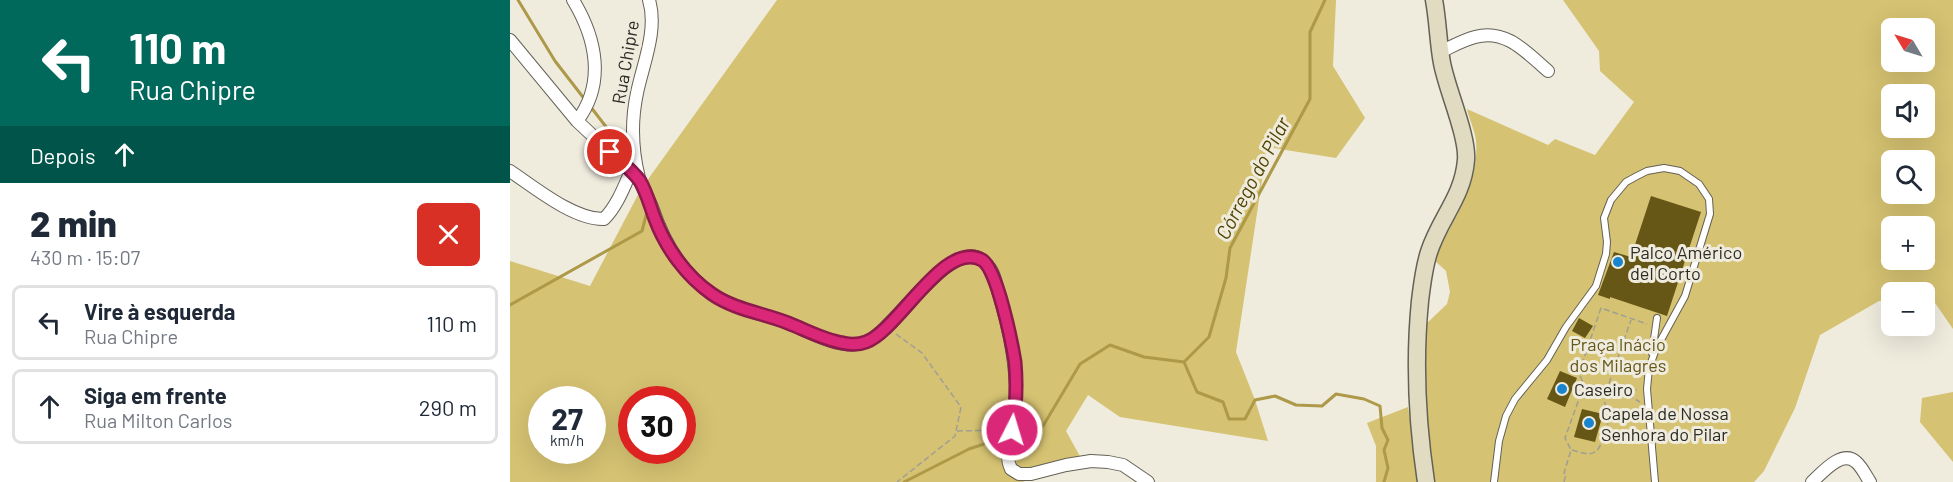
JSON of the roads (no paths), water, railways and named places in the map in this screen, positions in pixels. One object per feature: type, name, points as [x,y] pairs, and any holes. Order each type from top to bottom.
[{"type":"street","points":[[573,0],[589,35],[596,62],[596,74],[587,106],[577,121]]},
{"type":"street","name":"Rua Chipre","points":[[649,0],[652,16],[651,34],[636,96],[633,127],[635,176],[672,252],[695,280],[713,295],[742,309],[787,322],[842,343],[855,345],[867,342],[886,328],[927,284],[953,261],[969,256],[982,260],[990,267],[996,284],[1015,362],[1015,416],[1009,447],[1011,469],[1019,474],[1031,474],[1091,461],[1108,462],[1123,465],[1148,482]]},
{"type":"street","points":[[1426,482],[1416,391],[1418,324],[1423,280],[1429,250],[1455,202],[1464,177],[1467,157],[1464,137],[1448,87],[1440,52],[1434,0]]},
{"type":"street","points":[[1440,52],[1475,37],[1489,35],[1505,37],[1548,71]]},
{"type":"street","points":[[510,40],[577,121],[635,176],[604,219],[597,219],[584,216],[565,206],[510,171]]},
{"type":"street","points":[[1812,482],[1827,468],[1841,459],[1849,458],[1856,462],[1870,482]]},
{"type":"lane","points":[[1494,482],[1499,441],[1506,416],[1515,399],[1547,360],[1566,327],[1596,286],[1606,254],[1605,218],[1611,200],[1626,182],[1647,171],[1664,168],[1680,171],[1699,184],[1709,199],[1710,214],[1685,296],[1651,360]]},
{"type":"lane","points":[[1655,482],[1647,388],[1657,318]]},
{"type":"waterway","points":[[518,0],[555,61],[586,101]]},
{"type":"waterway","name":"Córrego do Pilar","points":[[1184,362],[1209,337],[1226,278],[1230,248],[1310,99],[1310,32],[1325,0]]},
{"type":"waterway","points":[[590,106],[630,161]]},
{"type":"waterway","points":[[510,305],[642,231],[648,208]]},
{"type":"waterway","points":[[1022,439],[1043,426],[1080,364],[1110,345],[1144,357],[1184,362],[1197,392],[1223,402],[1229,419],[1245,419],[1255,400],[1275,396],[1296,405],[1322,406],[1336,394],[1364,399],[1380,406],[1382,428],[1388,440],[1384,450],[1388,468],[1384,482]]},
{"type":"waterway","points":[[904,482],[969,449],[999,439]]},
{"type":"place","name":"Palco Américo del Corto","points":[[1618,262]]},
{"type":"place","name":"Caseiro","points":[[1562,389]]},
{"type":"place","name":"Capela de Nossa Senhora do Pilar","points":[[1589,423]]},
{"type":"park label","name":"Praça Inácio dos Milagres","points":[[1618,354]]}]
